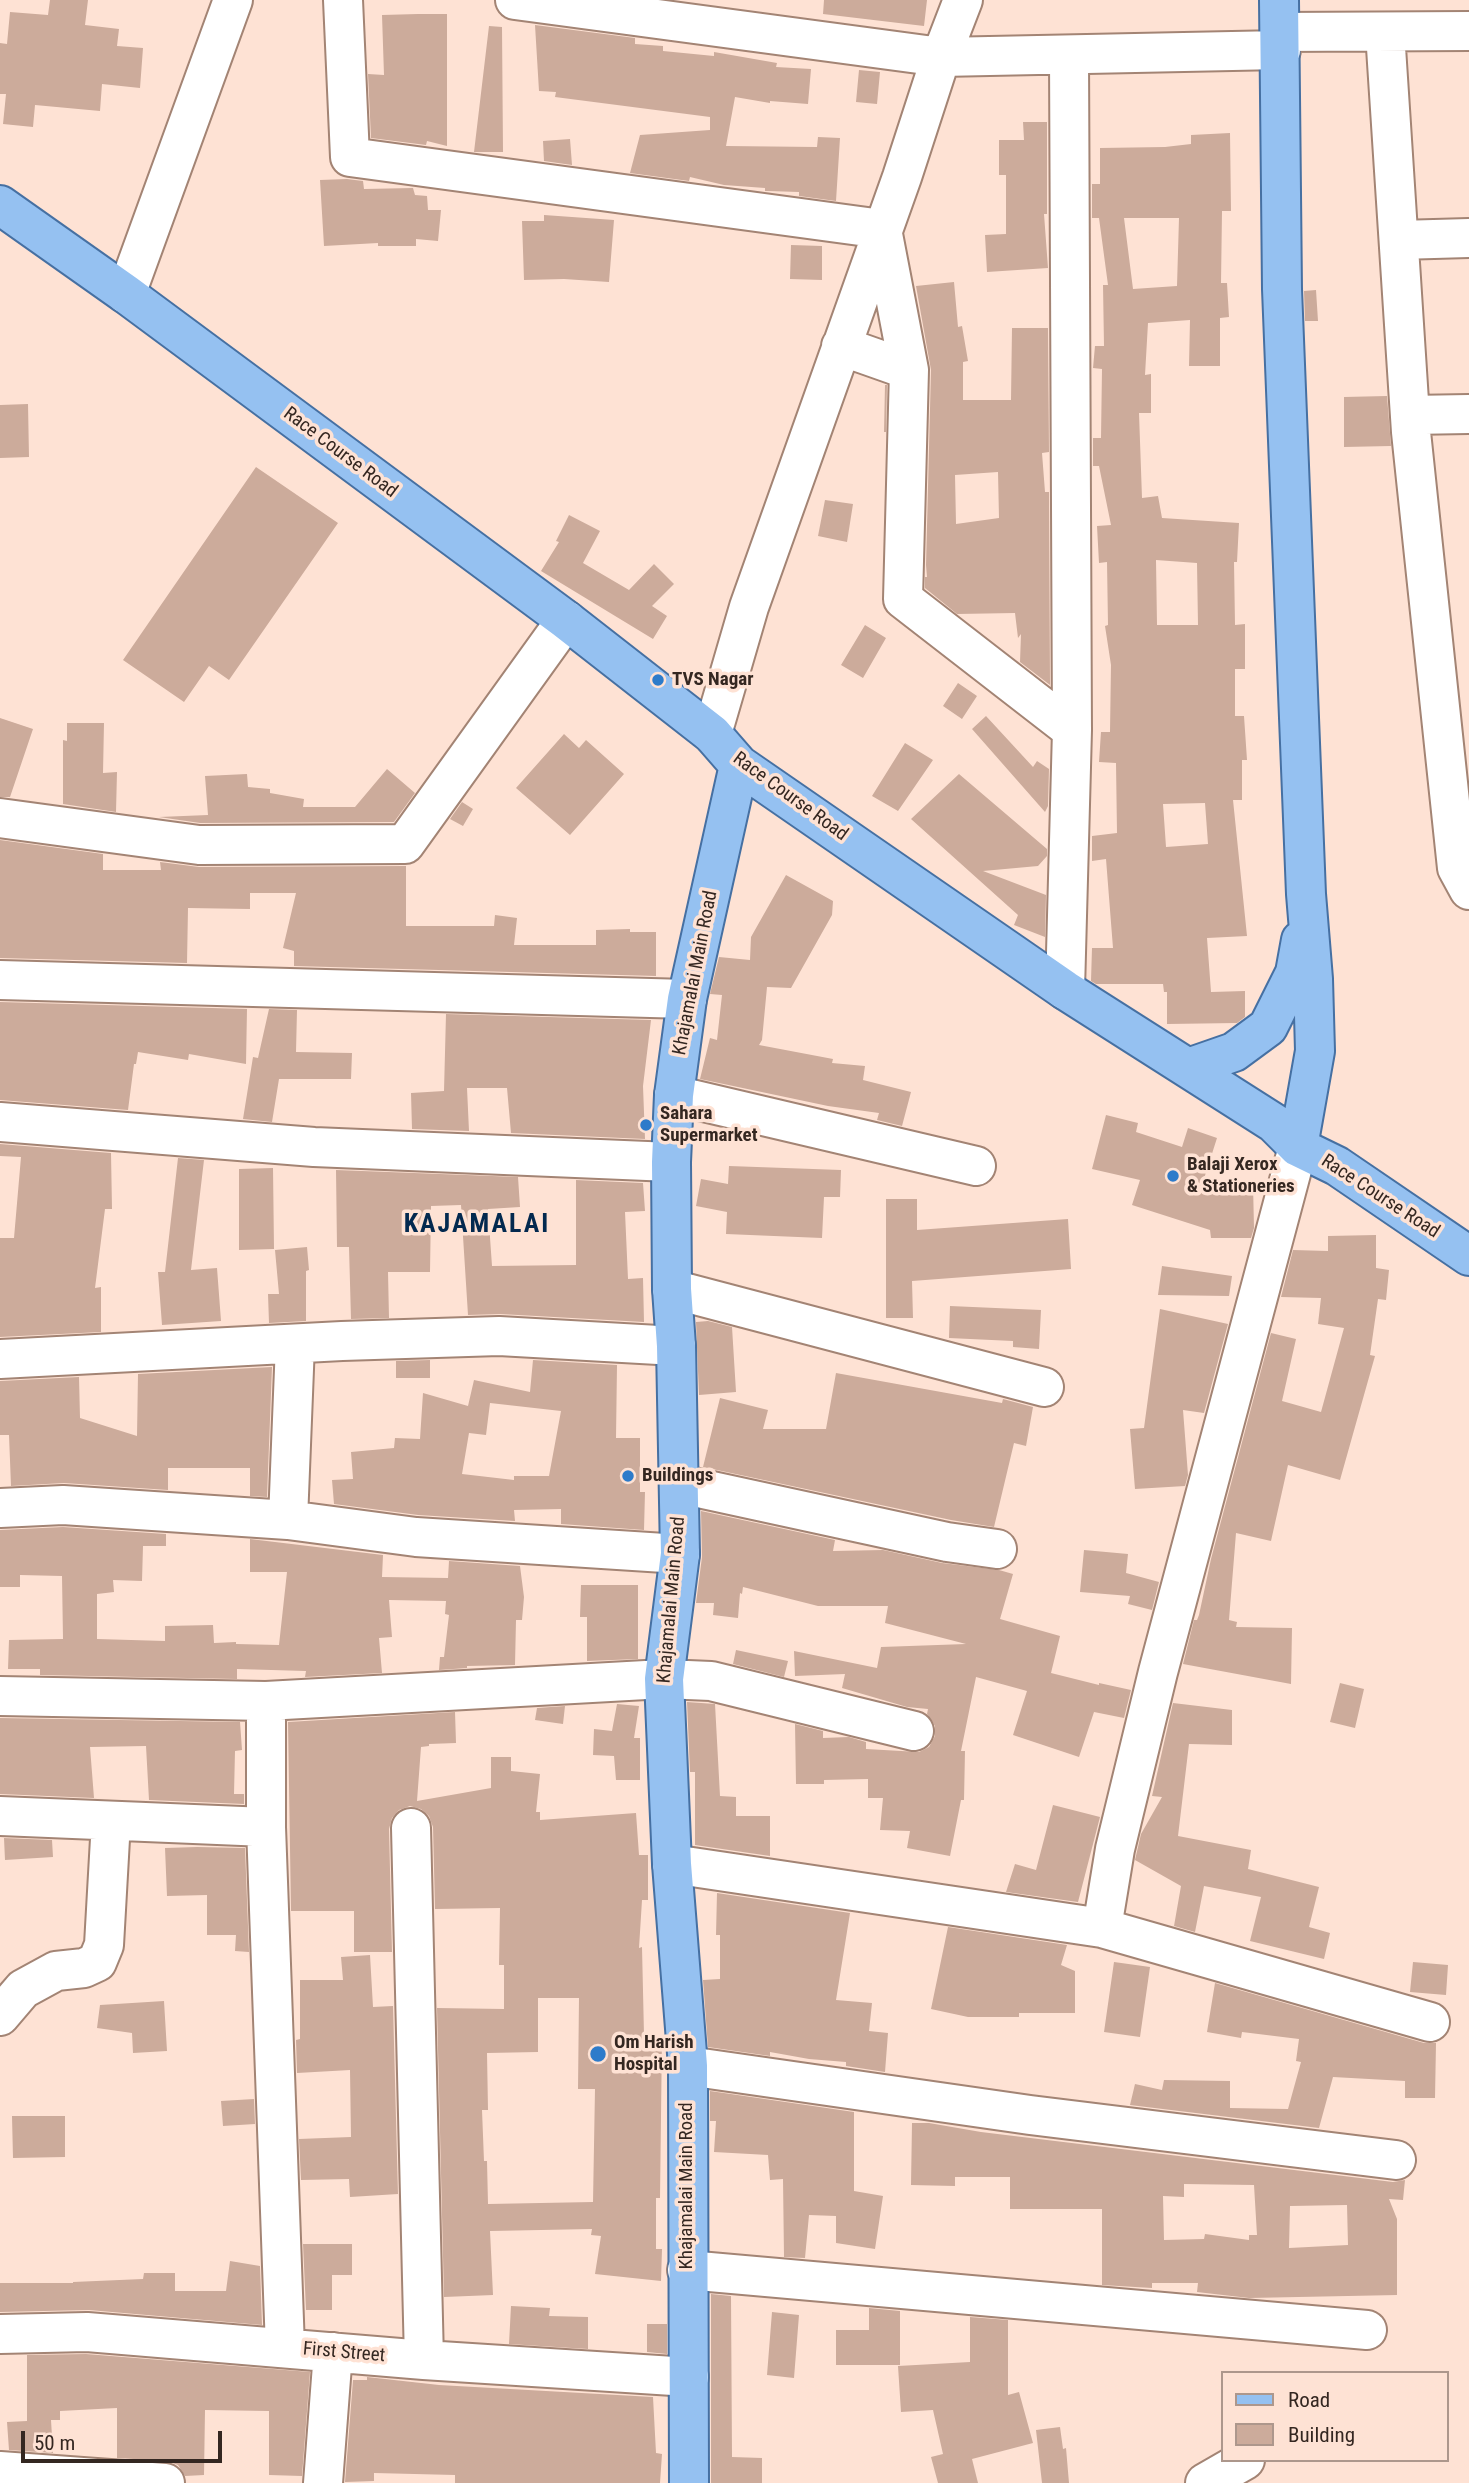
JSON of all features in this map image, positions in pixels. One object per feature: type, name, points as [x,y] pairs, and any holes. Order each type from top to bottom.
[{"type":"main road","points":[[1280,27],[1282,289],[1315,1051],[1298,1147]]},
{"type":"main road","name":"Race Course Road","points":[[0,205],[126,294],[566,621],[712,734],[739,765],[1065,989],[1274,1124],[1298,1147],[1337,1166],[1469,1255]]},
{"type":"main road","name":"Khajamalai Main Road","points":[[689,2483],[688,2066],[672,1864],[664,1679],[680,1554],[671,1162],[674,1095],[687,999],[739,765]]},
{"type":"main road","points":[[1188,1068],[1234,1052],[1268,1027],[1295,972],[1307,904]]},
{"type":"street","points":[[126,294],[233,0]]},
{"type":"street","points":[[343,0],[350,157],[882,229]]},
{"type":"street","points":[[516,0],[941,57],[1069,56],[1280,27],[1385,32],[1469,32]]},
{"type":"street","points":[[712,734],[749,607],[963,0]]},
{"type":"street","points":[[1385,32],[1410,415],[1457,868],[1469,890]]},
{"type":"street","points":[[1065,989],[1072,730],[1069,56]]},
{"type":"street","points":[[882,229],[909,370],[903,599],[1072,730]]},
{"type":"street","points":[[1399,240],[1469,238]]},
{"type":"street","points":[[841,346],[909,370]]},
{"type":"street","points":[[1410,415],[1469,414]]},
{"type":"street","points":[[0,818],[200,845],[405,844],[566,621]]},
{"type":"street","points":[[0,980],[687,999]]},
{"type":"street","points":[[674,1095],[976,1166]]},
{"type":"street","points":[[0,1122],[314,1147],[671,1162]]},
{"type":"street","points":[[1102,1928],[1115,1849],[1158,1672],[1298,1147]]},
{"type":"street","points":[[672,1289],[1044,1387]]},
{"type":"street","points":[[0,1359],[499,1336],[676,1346]]},
{"type":"street","points":[[288,1520],[295,1344]]},
{"type":"street","points":[[680,1484],[947,1542],[997,1549]]},
{"type":"street","points":[[0,1508],[62,1505],[288,1520],[416,1537],[680,1554]]},
{"type":"street","points":[[0,1696],[266,1701],[664,1679],[711,1681],[914,1731]]},
{"type":"street","points":[[266,1701],[266,1827],[285,2348]]},
{"type":"street","points":[[0,1816],[266,1827]]},
{"type":"street","points":[[0,2016],[23,1989],[56,1972],[84,1968],[97,1962],[104,1945],[111,1821]]},
{"type":"street","points":[[411,1828],[424,2360]]},
{"type":"street","points":[[672,1864],[1102,1928],[1430,2022]]},
{"type":"street","points":[[688,2066],[1030,2115],[1396,2160]]},
{"type":"street","points":[[687,2270],[1367,2330]]},
{"type":"street","name":"First Street","points":[[0,2334],[87,2332],[424,2360],[689,2377]]},
{"type":"street","points":[[323,2483],[333,2352]]},
{"type":"street","points":[[1205,2483],[1242,2462]]},
{"type":"street","points":[[0,2471],[165,2483]]},
{"type":"building","points":[[50,0],[88,0],[85,25],[119,29],[117,46],[143,48],[140,88],[102,84],[100,111],[35,105],[33,127],[3,124],[6,94],[0,94],[0,43],[7,44],[10,12],[48,15]]},
{"type":"building","points":[[824,0],[927,0],[924,26],[823,14]]},
{"type":"building","points":[[447,14],[447,146],[427,141],[426,145],[371,138],[368,74],[384,75],[382,15]]},
{"type":"building","points":[[535,25],[635,38],[635,44],[663,46],[663,51],[714,56],[714,52],[777,63],[776,67],[811,69],[808,104],[770,103],[735,97],[726,146],[817,147],[818,137],[840,138],[836,201],[799,196],[799,192],[765,191],[765,188],[724,185],[690,177],[689,181],[630,173],[640,135],[710,130],[710,117],[555,97],[556,92],[539,91]]},
{"type":"building","points":[[489,26],[502,27],[503,152],[474,152]]},
{"type":"building","points":[[859,70],[880,72],[877,104],[856,102]]},
{"type":"building","points":[[1023,122],[1047,122],[1047,214],[1044,214],[1048,268],[987,272],[985,235],[1006,234],[1006,175],[999,175],[999,140],[1024,140]]},
{"type":"building","points":[[1230,133],[1231,211],[1222,211],[1221,283],[1227,283],[1229,317],[1220,318],[1220,366],[1189,366],[1190,320],[1148,323],[1145,375],[1151,374],[1151,413],[1139,413],[1142,498],[1158,496],[1162,518],[1239,523],[1237,562],[1234,562],[1235,625],[1245,624],[1245,669],[1235,669],[1235,716],[1244,716],[1247,760],[1242,760],[1242,800],[1233,800],[1247,936],[1207,938],[1211,992],[1245,991],[1245,1017],[1237,1023],[1167,1024],[1167,992],[1164,992],[1163,984],[1096,984],[1091,981],[1092,948],[1113,948],[1106,859],[1092,861],[1092,836],[1117,833],[1116,763],[1099,762],[1101,732],[1110,732],[1111,665],[1105,626],[1108,625],[1107,562],[1099,563],[1097,526],[1111,525],[1099,466],[1093,466],[1093,438],[1101,438],[1102,369],[1093,368],[1095,346],[1104,346],[1103,285],[1108,285],[1099,218],[1092,218],[1092,184],[1100,184],[1100,148],[1191,144],[1191,135]],"holes":[[[1124,218],[1179,218],[1177,286],[1133,289]],[[1156,560],[1197,563],[1198,625],[1157,625]],[[1205,803],[1208,844],[1166,847],[1163,804]]]},
{"type":"building","points":[[570,139],[572,165],[544,161],[543,141]]},
{"type":"building","points":[[320,180],[363,181],[364,189],[413,188],[415,195],[427,196],[428,210],[441,210],[438,241],[416,239],[416,246],[378,246],[378,243],[324,246]]},
{"type":"building","points":[[544,215],[614,220],[609,282],[524,280],[522,221],[544,221]]},
{"type":"building","points":[[791,245],[822,246],[822,280],[790,279]]},
{"type":"building","points":[[954,282],[958,327],[962,326],[968,361],[963,362],[963,400],[1011,400],[1012,328],[1048,328],[1049,452],[1042,453],[1045,492],[1049,492],[1050,685],[1020,662],[1021,634],[1018,638],[1015,613],[957,614],[925,588],[931,370],[916,286]],"holes":[[[998,472],[999,518],[956,524],[955,475]]]},
{"type":"building","points":[[1316,290],[1318,321],[1305,321],[1304,291]]},
{"type":"building","points":[[885,385],[887,385],[884,432]]},
{"type":"building","points":[[1387,396],[1391,446],[1344,447],[1344,397]]},
{"type":"building","points":[[28,404],[29,457],[0,458],[0,405]]},
{"type":"building","points":[[256,467],[338,523],[229,680],[209,666],[184,702],[123,660]]},
{"type":"building","points":[[825,500],[853,504],[847,542],[818,536]]},
{"type":"building","points":[[569,515],[600,531],[583,563],[629,590],[654,564],[674,584],[652,606],[667,616],[653,639],[541,571],[559,542],[556,541]]},
{"type":"building","points":[[865,625],[886,638],[863,678],[841,665]]},
{"type":"building","points":[[958,683],[977,696],[962,719],[943,706]]},
{"type":"building","points":[[986,716],[1033,767],[1037,761],[1049,769],[1048,806],[1045,812],[972,729]]},
{"type":"building","points":[[0,718],[33,729],[10,797],[0,797]]},
{"type":"building","points":[[67,723],[104,723],[103,773],[117,772],[116,812],[63,804],[63,740],[67,741]]},
{"type":"building","points":[[564,734],[579,748],[586,740],[624,774],[570,835],[516,788]]},
{"type":"building","points":[[905,743],[933,760],[898,811],[872,796]]},
{"type":"building","points":[[387,769],[415,793],[394,822],[200,823],[159,817],[208,815],[205,776],[247,774],[248,787],[270,789],[270,793],[304,799],[303,807],[355,807]]},
{"type":"building","points":[[959,774],[1047,849],[1047,856],[1038,866],[983,871],[1046,895],[1045,937],[1014,925],[1018,915],[911,819]]},
{"type":"building","points":[[462,802],[473,809],[463,826],[450,819]]},
{"type":"building","points":[[0,840],[103,854],[103,870],[161,870],[160,862],[199,867],[406,866],[406,926],[494,926],[495,915],[517,918],[514,945],[596,945],[596,930],[630,929],[630,932],[656,932],[656,976],[294,966],[294,951],[283,948],[296,893],[250,893],[250,909],[188,908],[187,963],[0,958]]},
{"type":"building","points":[[786,875],[833,901],[832,915],[791,988],[767,987],[762,1040],[759,1045],[833,1059],[832,1063],[865,1066],[863,1080],[911,1092],[902,1126],[877,1120],[879,1113],[828,1106],[700,1079],[710,1038],[717,1040],[722,995],[710,994],[719,957],[750,960],[751,937]]},
{"type":"building","points":[[0,1002],[247,1009],[246,1064],[189,1054],[188,1060],[138,1052],[128,1110],[0,1100]]},
{"type":"building","points":[[269,1009],[297,1010],[296,1052],[352,1053],[351,1079],[279,1079],[272,1122],[243,1119],[253,1057],[258,1058]]},
{"type":"building","points":[[446,1014],[651,1020],[643,1086],[645,1139],[511,1133],[507,1088],[467,1088],[469,1131],[412,1129],[411,1093],[444,1091]]},
{"type":"building","points":[[1106,1115],[1138,1123],[1136,1132],[1182,1147],[1188,1128],[1217,1138],[1202,1185],[1253,1184],[1254,1228],[1251,1238],[1211,1238],[1210,1230],[1132,1205],[1140,1180],[1092,1169]]},
{"type":"building","points":[[0,1144],[111,1153],[112,1209],[105,1209],[95,1288],[101,1287],[101,1332],[0,1337],[0,1238],[14,1238],[21,1157],[0,1156]]},
{"type":"building","points":[[178,1158],[204,1160],[191,1270],[217,1268],[221,1321],[162,1325],[158,1272],[165,1272]]},
{"type":"building","points":[[729,1166],[841,1170],[840,1197],[824,1197],[822,1238],[726,1234],[727,1212],[696,1206],[701,1179],[728,1184]]},
{"type":"building","points":[[273,1168],[274,1249],[239,1250],[239,1169]]},
{"type":"building","points":[[336,1170],[518,1177],[520,1207],[488,1209],[492,1266],[576,1265],[576,1180],[643,1183],[645,1211],[625,1212],[628,1279],[643,1278],[644,1322],[500,1314],[468,1315],[461,1205],[431,1206],[430,1272],[388,1272],[389,1318],[351,1319],[349,1247],[337,1247]]},
{"type":"building","points":[[886,1199],[917,1199],[917,1230],[1068,1219],[1071,1269],[912,1281],[913,1318],[886,1318]]},
{"type":"building","points":[[1376,1235],[1376,1268],[1389,1270],[1386,1300],[1378,1299],[1370,1355],[1375,1356],[1340,1480],[1288,1465],[1271,1541],[1236,1533],[1229,1620],[1237,1622],[1236,1627],[1292,1628],[1291,1684],[1183,1664],[1194,1620],[1197,1620],[1199,1615],[1211,1559],[1271,1333],[1296,1339],[1282,1401],[1321,1412],[1344,1328],[1318,1324],[1321,1298],[1281,1297],[1293,1250],[1328,1251],[1328,1236]]},
{"type":"building","points":[[307,1247],[309,1270],[306,1271],[306,1321],[269,1323],[268,1294],[279,1294],[275,1250]]},
{"type":"building","points":[[1162,1266],[1232,1276],[1229,1296],[1158,1295]]},
{"type":"building","points":[[950,1306],[1041,1310],[1039,1349],[1013,1347],[1013,1341],[949,1338]]},
{"type":"building","points":[[1160,1309],[1228,1324],[1204,1413],[1183,1410],[1188,1475],[1185,1486],[1135,1489],[1130,1429],[1144,1428]]},
{"type":"building","points":[[708,1321],[732,1327],[736,1392],[699,1395],[696,1322]]},
{"type":"building","points":[[430,1360],[430,1378],[396,1378],[396,1361]]},
{"type":"building","points":[[533,1360],[617,1365],[616,1438],[640,1438],[640,1492],[645,1492],[644,1530],[561,1524],[561,1509],[514,1510],[515,1521],[418,1515],[334,1504],[332,1480],[353,1479],[351,1452],[394,1448],[395,1438],[420,1439],[423,1393],[468,1406],[474,1380],[530,1392]],"holes":[[[490,1403],[561,1411],[549,1476],[514,1476],[514,1480],[462,1474],[469,1433],[486,1435]]]},
{"type":"building","points":[[272,1367],[267,1497],[250,1496],[250,1468],[168,1468],[168,1490],[64,1483],[11,1486],[9,1435],[0,1435],[0,1381],[79,1377],[80,1418],[137,1436],[138,1374]]},
{"type":"building","points":[[836,1373],[1002,1403],[1003,1399],[1033,1407],[1026,1446],[1014,1443],[994,1527],[703,1467],[720,1398],[768,1410],[763,1429],[826,1429]]},
{"type":"building","points":[[701,1511],[835,1540],[833,1551],[883,1550],[1013,1574],[1000,1619],[1060,1636],[1051,1673],[1131,1690],[1124,1718],[1094,1712],[1079,1757],[1013,1735],[1027,1691],[976,1677],[961,1751],[965,1751],[964,1800],[961,1800],[950,1856],[907,1848],[910,1831],[880,1830],[883,1798],[868,1798],[868,1779],[796,1784],[795,1724],[823,1731],[823,1738],[849,1737],[866,1742],[866,1749],[919,1752],[929,1747],[935,1736],[935,1726],[927,1714],[928,1709],[907,1707],[842,1688],[845,1674],[795,1676],[794,1651],[877,1668],[881,1647],[966,1644],[885,1623],[888,1606],[818,1606],[743,1587],[738,1618],[713,1615],[714,1603],[696,1603],[702,1557]]},
{"type":"building","points":[[63,1527],[166,1534],[166,1546],[143,1546],[142,1581],[113,1580],[114,1592],[97,1594],[97,1639],[165,1641],[165,1626],[213,1625],[214,1643],[279,1645],[287,1572],[250,1572],[250,1539],[383,1555],[382,1577],[448,1578],[449,1561],[520,1566],[524,1597],[522,1620],[516,1620],[515,1665],[467,1666],[439,1670],[440,1657],[444,1657],[449,1615],[445,1614],[446,1601],[389,1600],[392,1637],[379,1638],[382,1673],[305,1677],[306,1671],[237,1669],[237,1679],[40,1675],[40,1669],[8,1669],[9,1640],[63,1639],[62,1576],[20,1575],[20,1587],[0,1587],[0,1530]]},
{"type":"building","points":[[1084,1550],[1128,1554],[1126,1573],[1159,1582],[1152,1610],[1128,1604],[1130,1596],[1080,1592]]},
{"type":"building","points":[[581,1585],[638,1585],[638,1659],[587,1661],[587,1617],[580,1617]]},
{"type":"building","points":[[736,1650],[788,1661],[784,1677],[733,1664]]},
{"type":"building","points":[[1340,1683],[1364,1689],[1355,1728],[1330,1722]]},
{"type":"building","points":[[687,1702],[715,1704],[720,1796],[736,1797],[736,1816],[770,1816],[770,1856],[695,1845],[695,1772],[690,1772]]},
{"type":"building","points":[[1173,1703],[1232,1710],[1232,1745],[1189,1744],[1178,1836],[1251,1850],[1248,1869],[1319,1887],[1309,1927],[1330,1933],[1324,1959],[1250,1941],[1261,1897],[1204,1886],[1195,1932],[1174,1926],[1181,1886],[1135,1860],[1141,1834],[1162,1797],[1152,1796]]},
{"type":"building","points":[[617,1704],[639,1706],[634,1738],[640,1738],[640,1780],[616,1780],[614,1756],[593,1755],[594,1729],[612,1731]]},
{"type":"building","points":[[565,1706],[563,1724],[535,1720],[537,1708]]},
{"type":"building","points":[[455,1712],[456,1743],[421,1747],[417,1801],[491,1788],[491,1757],[511,1757],[511,1771],[540,1774],[536,1812],[540,1812],[540,1820],[636,1813],[639,1855],[648,1855],[648,1900],[642,1900],[639,1948],[642,1947],[644,2035],[662,2035],[660,2198],[656,2198],[656,2249],[662,2249],[661,2281],[595,2274],[601,2236],[591,2235],[592,2229],[490,2231],[493,2295],[444,2297],[437,2008],[504,2009],[504,1965],[499,1965],[500,1908],[435,1909],[433,1827],[429,1816],[421,1809],[410,1806],[399,1810],[392,1818],[389,1829],[392,1952],[354,1952],[354,1911],[291,1911],[288,1722]],"holes":[[[538,1998],[579,1998],[578,2089],[595,2089],[593,2202],[488,2204],[482,2110],[488,2110],[487,2053],[538,2052]]]},
{"type":"building","points":[[0,1718],[240,1722],[242,1750],[235,1751],[234,1794],[244,1794],[244,1804],[149,1800],[146,1746],[90,1747],[94,1798],[0,1794]]},
{"type":"building","points":[[1053,1805],[1100,1817],[1078,1902],[1006,1892],[1015,1864],[1036,1870]]},
{"type":"building","points":[[4,1838],[52,1840],[53,1857],[5,1860]]},
{"type":"building","points":[[165,1848],[245,1848],[249,1952],[235,1951],[236,1935],[207,1935],[207,1895],[167,1896]]},
{"type":"building","points":[[717,1893],[850,1913],[836,2000],[872,2003],[869,2031],[888,2033],[885,2072],[846,2066],[846,2062],[770,2052],[770,2056],[708,2047],[703,1980],[720,1979],[720,1935],[716,1935]]},
{"type":"building","points":[[948,1927],[1067,1945],[1061,1965],[1075,1971],[1075,2013],[968,2017],[931,2009]]},
{"type":"building","points":[[370,1955],[373,2007],[393,2006],[398,2194],[350,2197],[349,2179],[301,2180],[299,2139],[351,2137],[350,2070],[297,2073],[300,1980],[343,1980],[341,1957]]},
{"type":"building","points":[[1114,1962],[1150,1967],[1140,2037],[1104,2032]]},
{"type":"building","points":[[1413,1962],[1448,1965],[1446,1995],[1410,1992]]},
{"type":"building","points":[[1215,1983],[1424,2043],[1436,2043],[1435,2098],[1405,2098],[1405,2081],[1333,2077],[1319,2128],[1130,2105],[1135,2084],[1162,2090],[1164,2080],[1230,2081],[1230,2108],[1288,2109],[1301,2062],[1296,2061],[1299,2039],[1242,2032],[1241,2038],[1207,2032]]},
{"type":"building","points":[[164,2001],[167,2051],[133,2053],[132,2033],[97,2028],[100,2005]]},
{"type":"building","points":[[710,2091],[854,2112],[854,2191],[883,2196],[875,2249],[836,2243],[836,2216],[809,2215],[805,2258],[784,2257],[783,2179],[770,2180],[768,2155],[714,2152],[716,2121],[710,2121]]},
{"type":"building","points":[[254,2099],[255,2124],[223,2126],[221,2101]]},
{"type":"building","points":[[12,2116],[65,2116],[65,2157],[13,2158]]},
{"type":"building","points":[[912,2123],[1393,2182],[1405,2180],[1403,2200],[1389,2199],[1397,2219],[1397,2295],[1249,2298],[1197,2292],[1198,2283],[1152,2283],[1152,2288],[1102,2285],[1102,2209],[1010,2209],[1010,2177],[955,2177],[955,2186],[911,2185]],"holes":[[[1184,2184],[1254,2185],[1257,2235],[1249,2235],[1249,2240],[1205,2234],[1204,2239],[1164,2240],[1163,2196],[1184,2197]],[[1347,2205],[1348,2245],[1289,2248],[1290,2206]]]},
{"type":"building","points":[[303,2244],[352,2244],[352,2275],[332,2275],[332,2310],[306,2310]]},
{"type":"building","points":[[230,2261],[260,2266],[262,2325],[89,2310],[0,2312],[0,2283],[143,2279],[144,2273],[175,2273],[175,2291],[226,2291]]},
{"type":"building","points":[[711,2294],[731,2296],[732,2457],[762,2458],[762,2483],[711,2483]]},
{"type":"building","points":[[511,2306],[550,2308],[549,2316],[588,2317],[588,2349],[509,2344]]},
{"type":"building","points":[[869,2308],[900,2311],[900,2365],[836,2365],[836,2330],[869,2330]]},
{"type":"building","points":[[772,2312],[799,2315],[794,2378],[767,2375]]},
{"type":"building","points":[[970,2317],[1008,2320],[1008,2395],[1019,2392],[1033,2443],[972,2459],[978,2483],[938,2483],[931,2457],[943,2454],[933,2410],[901,2412],[898,2366],[970,2362]]},
{"type":"building","points":[[647,2324],[667,2324],[667,2354],[647,2352]]},
{"type":"building","points":[[86,2354],[310,2372],[302,2476],[269,2475],[269,2411],[205,2410],[204,2475],[185,2476],[178,2465],[167,2461],[117,2458],[117,2408],[60,2411],[60,2420],[51,2420],[53,2453],[9,2450],[7,2422],[27,2421],[27,2355]]},
{"type":"building","points":[[367,2377],[439,2385],[653,2397],[656,2453],[662,2454],[660,2483],[455,2483],[455,2475],[374,2473],[374,2481],[345,2482],[353,2380],[367,2380]]},
{"type":"building","points":[[1060,2427],[1063,2449],[1066,2448],[1069,2483],[1042,2483],[1036,2430]]},
{"type":"place","name":"TVS Nagar","points":[[658,680]]},
{"type":"place","name":"Sahara Supermarket","points":[[646,1125]]},
{"type":"place","name":"Balaji Xerox & Stationeries","points":[[1173,1176]]},
{"type":"place","name":"Buildings","points":[[628,1476]]},
{"type":"place","name":"Om Harish Hospital","points":[[598,2054]]},
{"type":"district","name":"KAJAMALAI","points":[[477,1225]]}]
